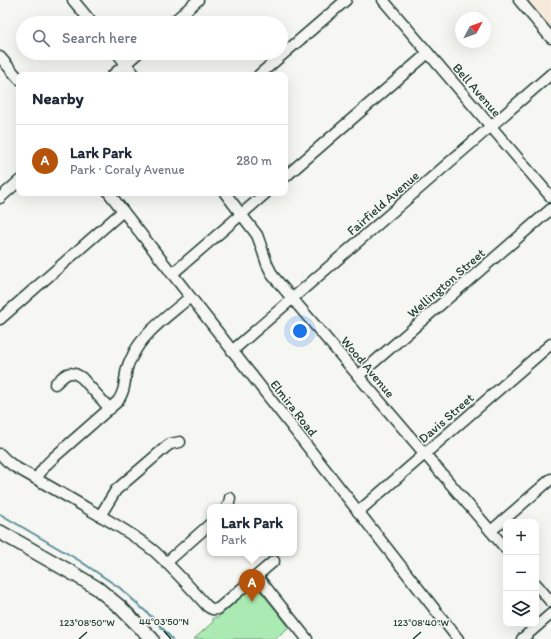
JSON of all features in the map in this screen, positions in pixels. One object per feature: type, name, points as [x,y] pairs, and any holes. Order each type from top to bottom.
[{"type":"main road","points":[[0,532],[96,588],[120,607],[152,639]]},
{"type":"street","points":[[73,0],[86,16]]},
{"type":"street","points":[[180,16],[198,0]]},
{"type":"street","points":[[288,50],[346,0]]},
{"type":"street","name":"Bell Avenue","points":[[383,0],[551,197]]},
{"type":"street","points":[[519,0],[551,38]]},
{"type":"street","points":[[288,174],[428,53]]},
{"type":"street","points":[[0,56],[16,75]]},
{"type":"street","points":[[123,60],[133,72]]},
{"type":"street","points":[[116,72],[130,60]]},
{"type":"street","points":[[262,72],[276,60]]},
{"type":"street","name":"Fairfield Avenue","points":[[232,351],[551,74]]},
{"type":"street","points":[[0,198],[16,184]]},
{"type":"street","name":"Elmira Road","points":[[111,196],[458,639]]},
{"type":"street","name":"Wood Avenue","points":[[227,196],[256,235],[273,276],[503,545]]},
{"type":"street","points":[[172,274],[262,196]]},
{"type":"street","name":"Wellington Street","points":[[358,376],[551,208]]},
{"type":"street","points":[[0,319],[123,211]]},
{"type":"street","points":[[36,479],[52,458],[118,401],[123,394],[127,368],[132,354],[140,342],[150,330],[190,297]]},
{"type":"street","name":"Davis Street","points":[[358,512],[551,344]]},
{"type":"street","points":[[55,384],[66,374],[71,372],[77,374],[110,409]]},
{"type":"street","points":[[100,516],[121,485],[170,444],[180,442]]},
{"type":"street","points":[[0,454],[15,467],[133,536],[166,563],[211,609],[218,609],[274,561]]},
{"type":"street","points":[[491,531],[551,479]]},
{"type":"street","points":[[166,563],[207,527]]},
{"type":"street","points":[[257,576],[307,639]]},
{"type":"street","points":[[539,588],[551,602]]},
{"type":"street","points":[[522,639],[551,614]]},
{"type":"shaded area","points":[[525,0],[551,0],[551,30]]},
{"type":"green space","points":[[254,586],[257,587],[289,627],[275,639],[194,639],[213,622],[213,618],[218,617]]},
{"type":"waterway","points":[[0,514],[80,561],[120,588],[154,619],[172,639]]},
{"type":"place","name":"Lark Park","points":[[252,602]]}]
